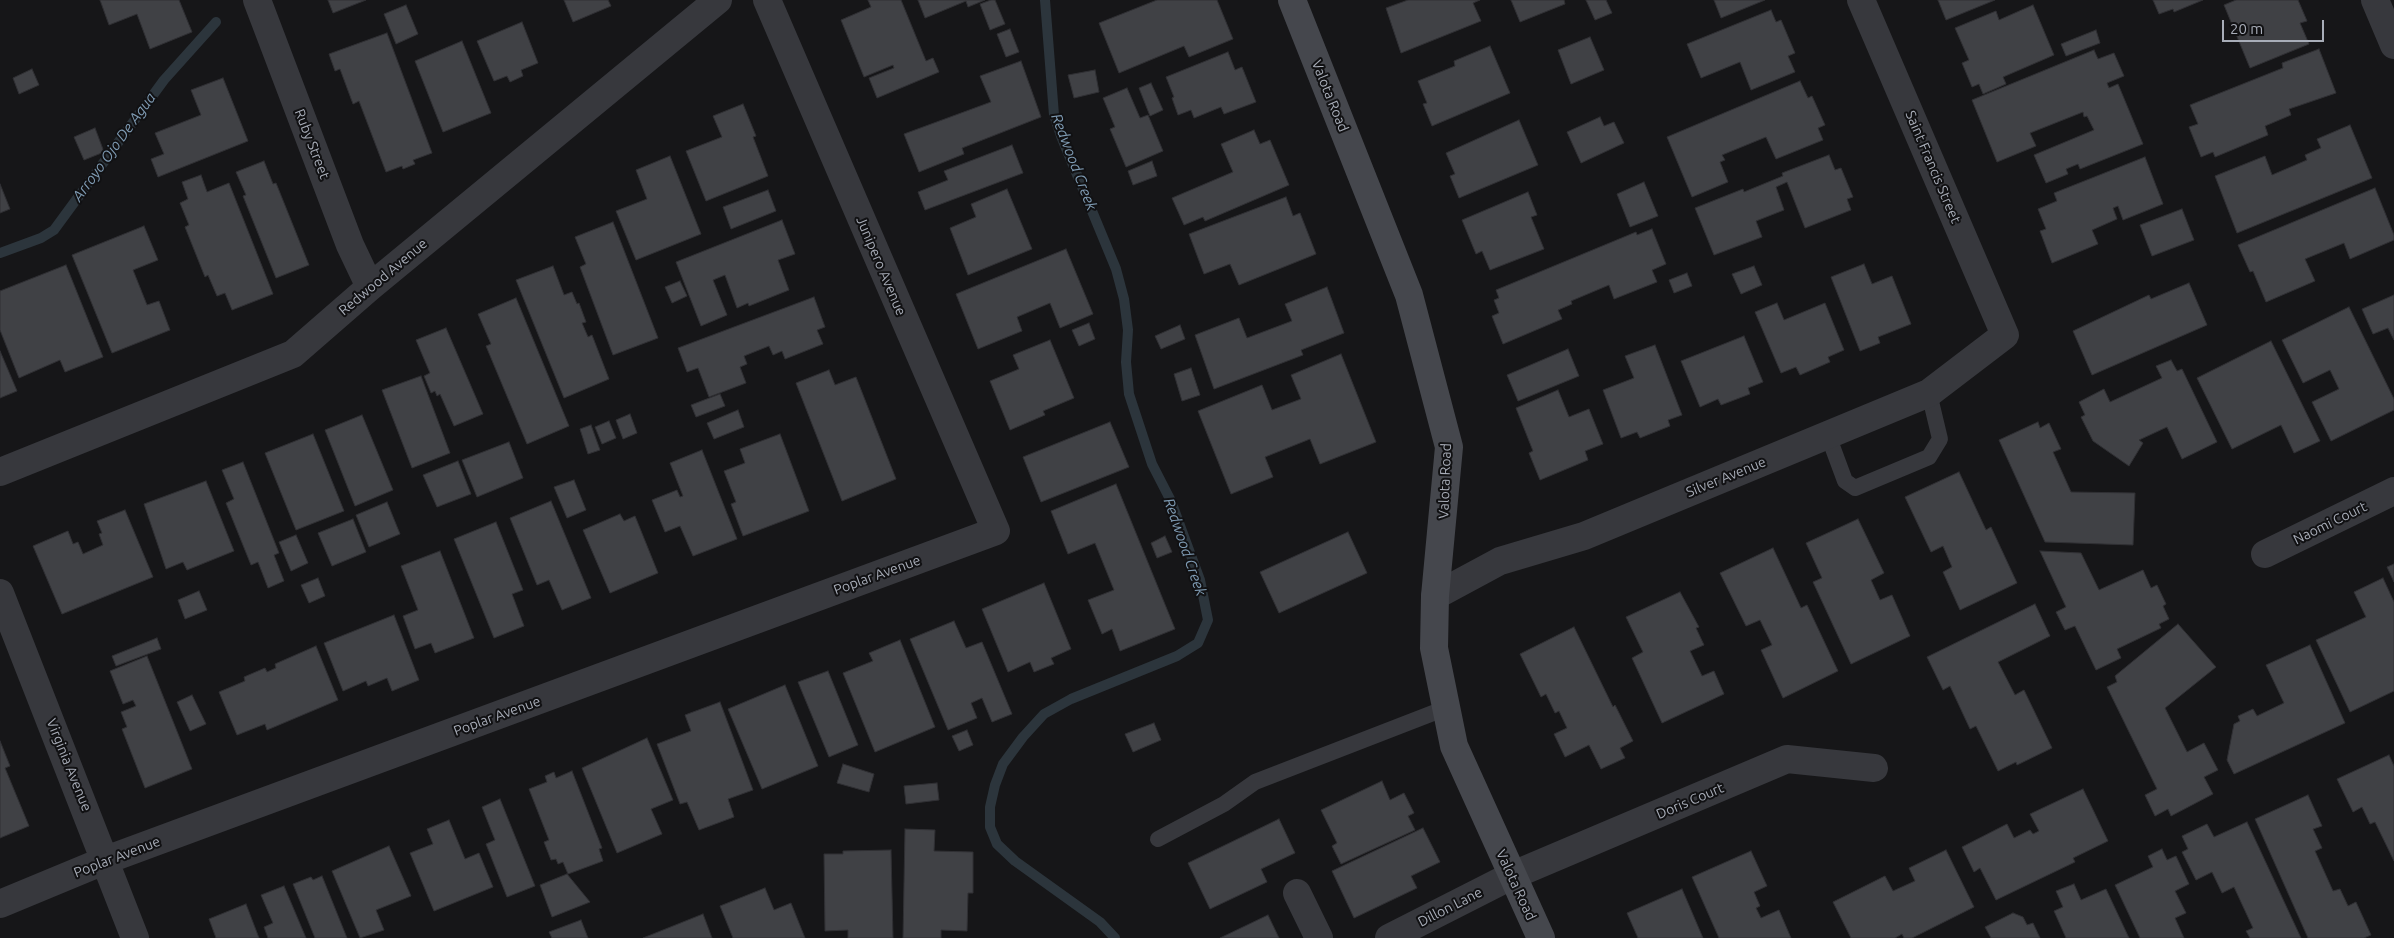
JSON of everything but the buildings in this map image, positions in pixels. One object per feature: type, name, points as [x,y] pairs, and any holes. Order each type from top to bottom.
[{"type":"street","name":"Ruby Street","points":[[257,0],[350,245],[370,287]]},
{"type":"street","name":"Redwood Avenue","points":[[0,472],[293,354],[370,287],[718,0]]},
{"type":"street","name":"Junipero Avenue","points":[[767,0],[996,532]]},
{"type":"street","name":"Valota Road","points":[[1292,0],[1410,295],[1449,446],[1435,596],[1434,648],[1446,708],[1454,746],[1511,876],[1541,938]]},
{"type":"street","name":"Saint Francis Street","points":[[1861,0],[2005,335]]},
{"type":"street","points":[[2375,0],[2394,45]]},
{"type":"street","name":"Silver Avenue","points":[[1435,596],[1500,561],[1584,536],[1930,393],[2005,335]]},
{"type":"street","name":"Naomi Court","points":[[2265,554],[2394,491]]},
{"type":"street","name":"Poplar Avenue","points":[[0,904],[106,860],[996,532]]},
{"type":"street","name":"Virginia Avenue","points":[[0,593],[136,938]]},
{"type":"street","name":"Doris Court","points":[[1511,876],[1787,759],[1874,768]]},
{"type":"street","name":"Dillon Lane","points":[[1389,938],[1511,876]]},
{"type":"street","points":[[1297,893],[1319,938]]},
{"type":"lane","points":[[1828,435],[1845,481],[1855,488],[1929,457],[1940,439],[1930,393]]},
{"type":"lane","points":[[1158,839],[1224,804],[1255,782],[1446,708]]},
{"type":"waterway","name":"Redwood Creek","points":[[1045,0],[1054,115],[1116,269],[1124,299],[1128,330],[1126,362],[1129,394],[1152,464],[1171,501],[1200,580],[1208,620],[1198,643],[1177,656],[1071,699],[1044,714],[1023,737],[1003,764],[995,785],[990,807],[990,827],[997,844],[1015,861],[1100,922],[1115,938]]},
{"type":"waterway","name":"Arroyo Ojo De Agua","points":[[0,253],[41,238],[54,230],[164,80],[216,22]]}]
